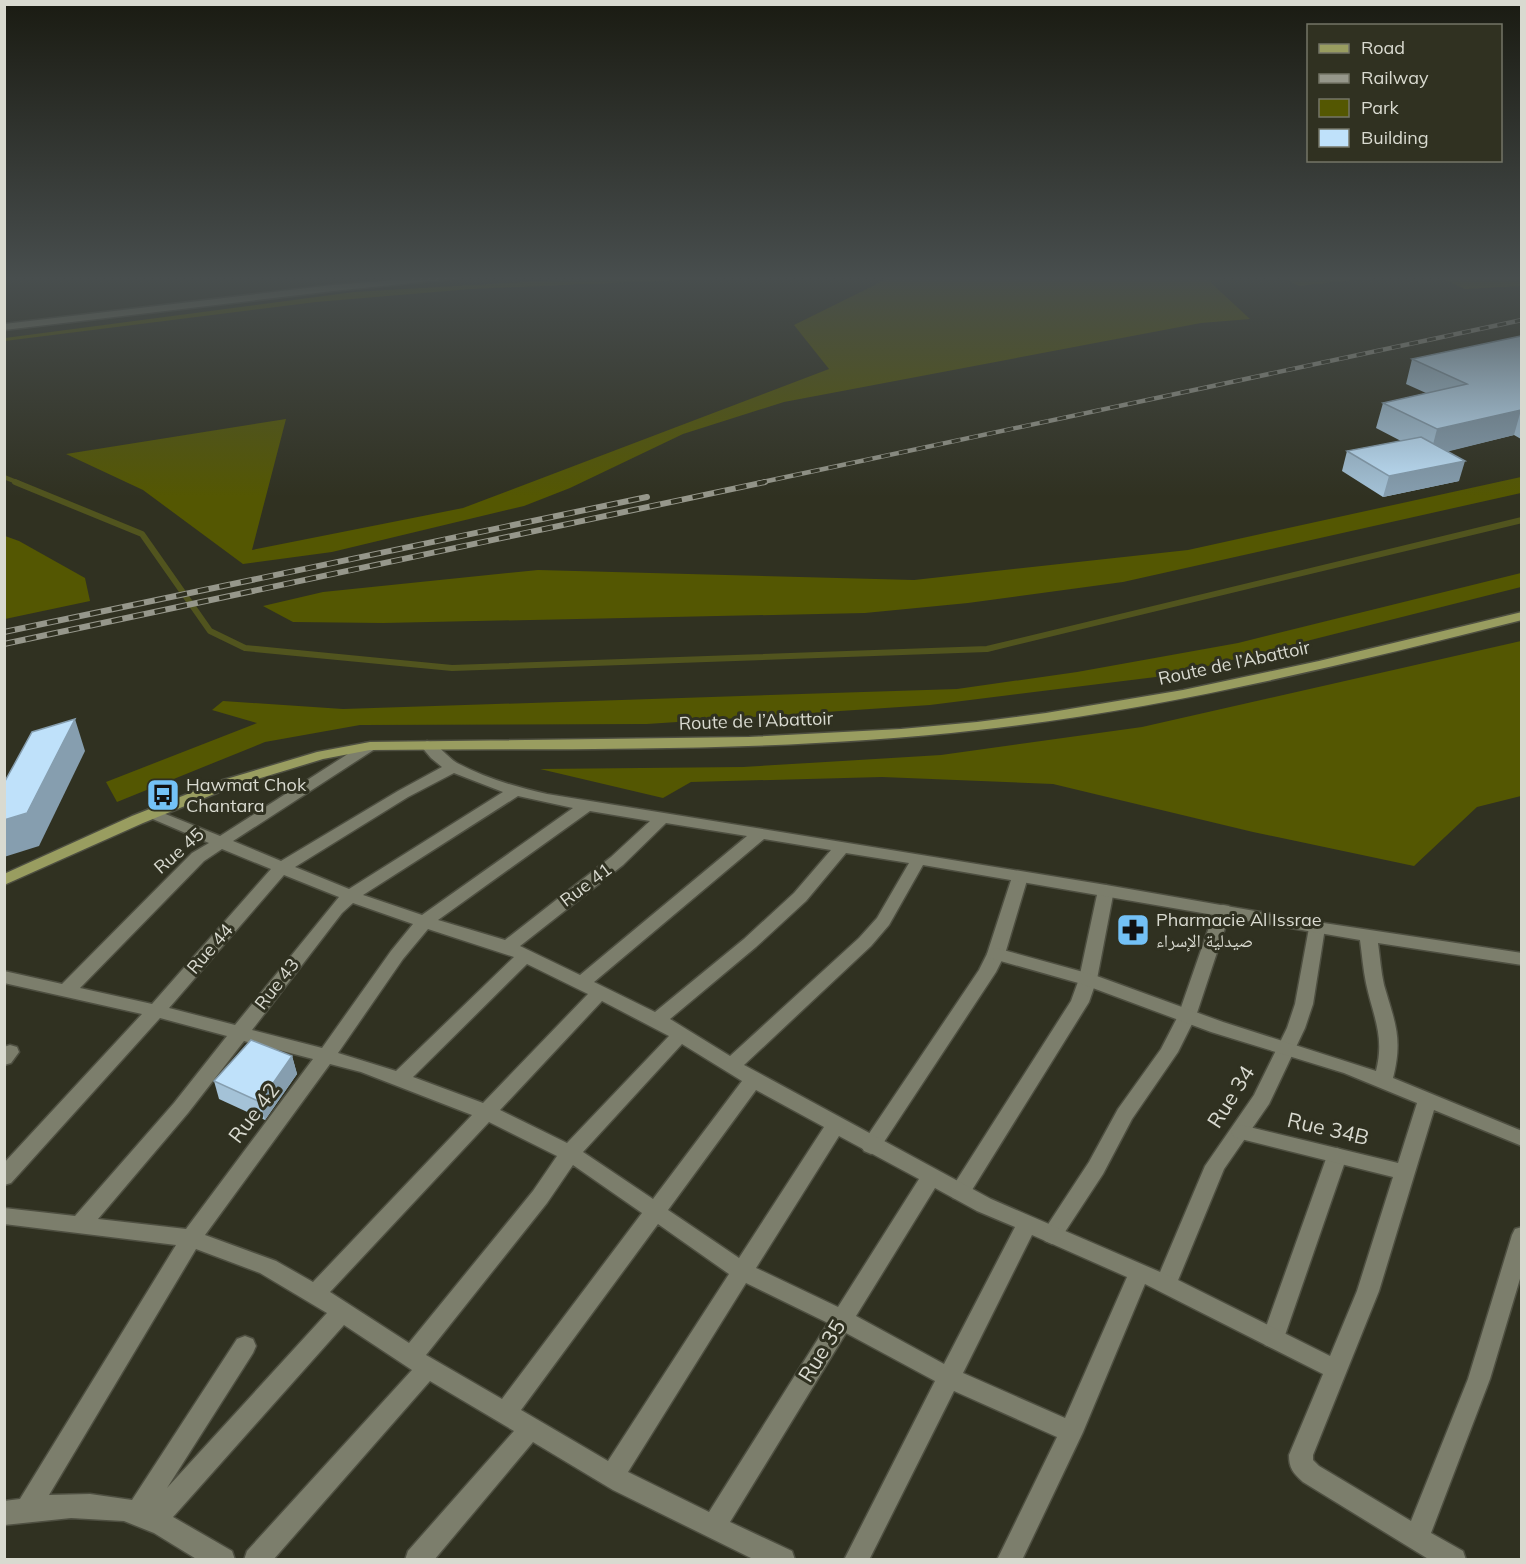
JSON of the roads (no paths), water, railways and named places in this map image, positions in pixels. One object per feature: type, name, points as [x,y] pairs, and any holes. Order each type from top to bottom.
[{"type":"main road","name":"Route de l’Abattoir","points":[[4,880],[153,814],[273,766],[321,754],[370,746],[702,743],[859,737],[988,725],[1103,710],[1246,682],[1521,616]]},
{"type":"street","points":[[427,745],[433,756],[454,767],[515,791],[586,806],[1107,890],[1317,928],[1521,959]]},
{"type":"street","name":"Rue 45","points":[[66,991],[198,857],[370,746]]},
{"type":"street","name":"Rue 44","points":[[4,1177],[156,1011],[280,868],[403,794],[454,767]]},
{"type":"street","name":"Rue 43","points":[[81,1224],[181,1108],[336,909],[350,896],[515,791]]},
{"type":"street","name":"Rue 42","points":[[16,1511],[191,1238],[326,1056],[397,954],[424,922],[586,806]]},
{"type":"street","points":[[153,814],[350,896],[424,922],[508,947],[526,955],[657,1020],[753,1080],[836,1124],[871,1146],[960,1192],[1027,1224],[1166,1284],[1335,1370]]},
{"type":"street","name":"Rue 41","points":[[508,947],[617,861],[661,819]]},
{"type":"street","points":[[315,1294],[486,1112],[591,987],[760,834]]},
{"type":"street","points":[[657,1020],[750,943],[800,897],[842,847]]},
{"type":"street","points":[[732,1065],[865,942],[883,921],[919,859]]},
{"type":"street","points":[[871,1146],[936,1052],[996,954],[1020,877]]},
{"type":"street","points":[[960,1192],[1075,1010],[1088,979],[1107,890]]},
{"type":"street","points":[[1052,1235],[1096,1168],[1141,1089],[1169,1052],[1187,1016],[1223,910]]},
{"type":"street","name":"Rue 34","points":[[1166,1284],[1215,1166],[1262,1099],[1286,1048],[1304,1004],[1317,928]]},
{"type":"street","points":[[1368,936],[1375,984],[1385,1013],[1389,1038],[1389,1060],[1383,1082]]},
{"type":"street","points":[[996,954],[1088,979],[1187,1016],[1351,1068],[1521,1139]]},
{"type":"street","points":[[399,1079],[526,955]]},
{"type":"street","points":[[4,977],[156,1011],[326,1056],[399,1079],[486,1112],[570,1153],[742,1271],[841,1319],[948,1377],[1071,1432]]},
{"type":"street","points":[[256,1560],[420,1362],[570,1153],[680,1035]]},
{"type":"street","points":[[505,1414],[753,1080]]},
{"type":"street","points":[[1427,1101],[1368,1291],[1300,1455],[1301,1465],[1311,1474],[1454,1560]]},
{"type":"street","points":[[612,1476],[836,1124]]},
{"type":"street","name":"Rue 34B","points":[[1241,1132],[1404,1172]]},
{"type":"street","points":[[1273,1338],[1337,1156]]},
{"type":"street","name":"Rue 35","points":[[714,1526],[931,1177]]},
{"type":"street","points":[[4,1216],[191,1238],[268,1267],[315,1294],[505,1414],[612,1476],[783,1560]]},
{"type":"street","points":[[856,1560],[1027,1224]]},
{"type":"street","points":[[1416,1538],[1441,1481],[1479,1379],[1521,1235]]},
{"type":"street","points":[[1009,1560],[1071,1432],[1139,1273]]},
{"type":"street","points":[[145,1517],[342,1312]]},
{"type":"street","points":[[145,1517],[245,1346]]},
{"type":"street","points":[[417,1560],[531,1428]]},
{"type":"street","points":[[16,1511],[88,1506],[145,1517],[224,1560]]},
{"type":"waterway","points":[[4,477],[19,483]]},
{"type":"waterway","points":[[15,482],[142,534],[210,631],[245,648],[452,668],[987,649],[1522,520]]},
{"type":"railway","points":[[758,483],[1377,351]]},
{"type":"railway","points":[[4,644],[765,482]]},
{"type":"railway","points":[[4,632],[647,497]]},
{"type":"place","name":"Hawmat Chok Chantara","points":[[163,795]]},
{"type":"place","name":"Pharmacie Al Issrae صيدلية الإسراء","points":[[1133,930]]}]
